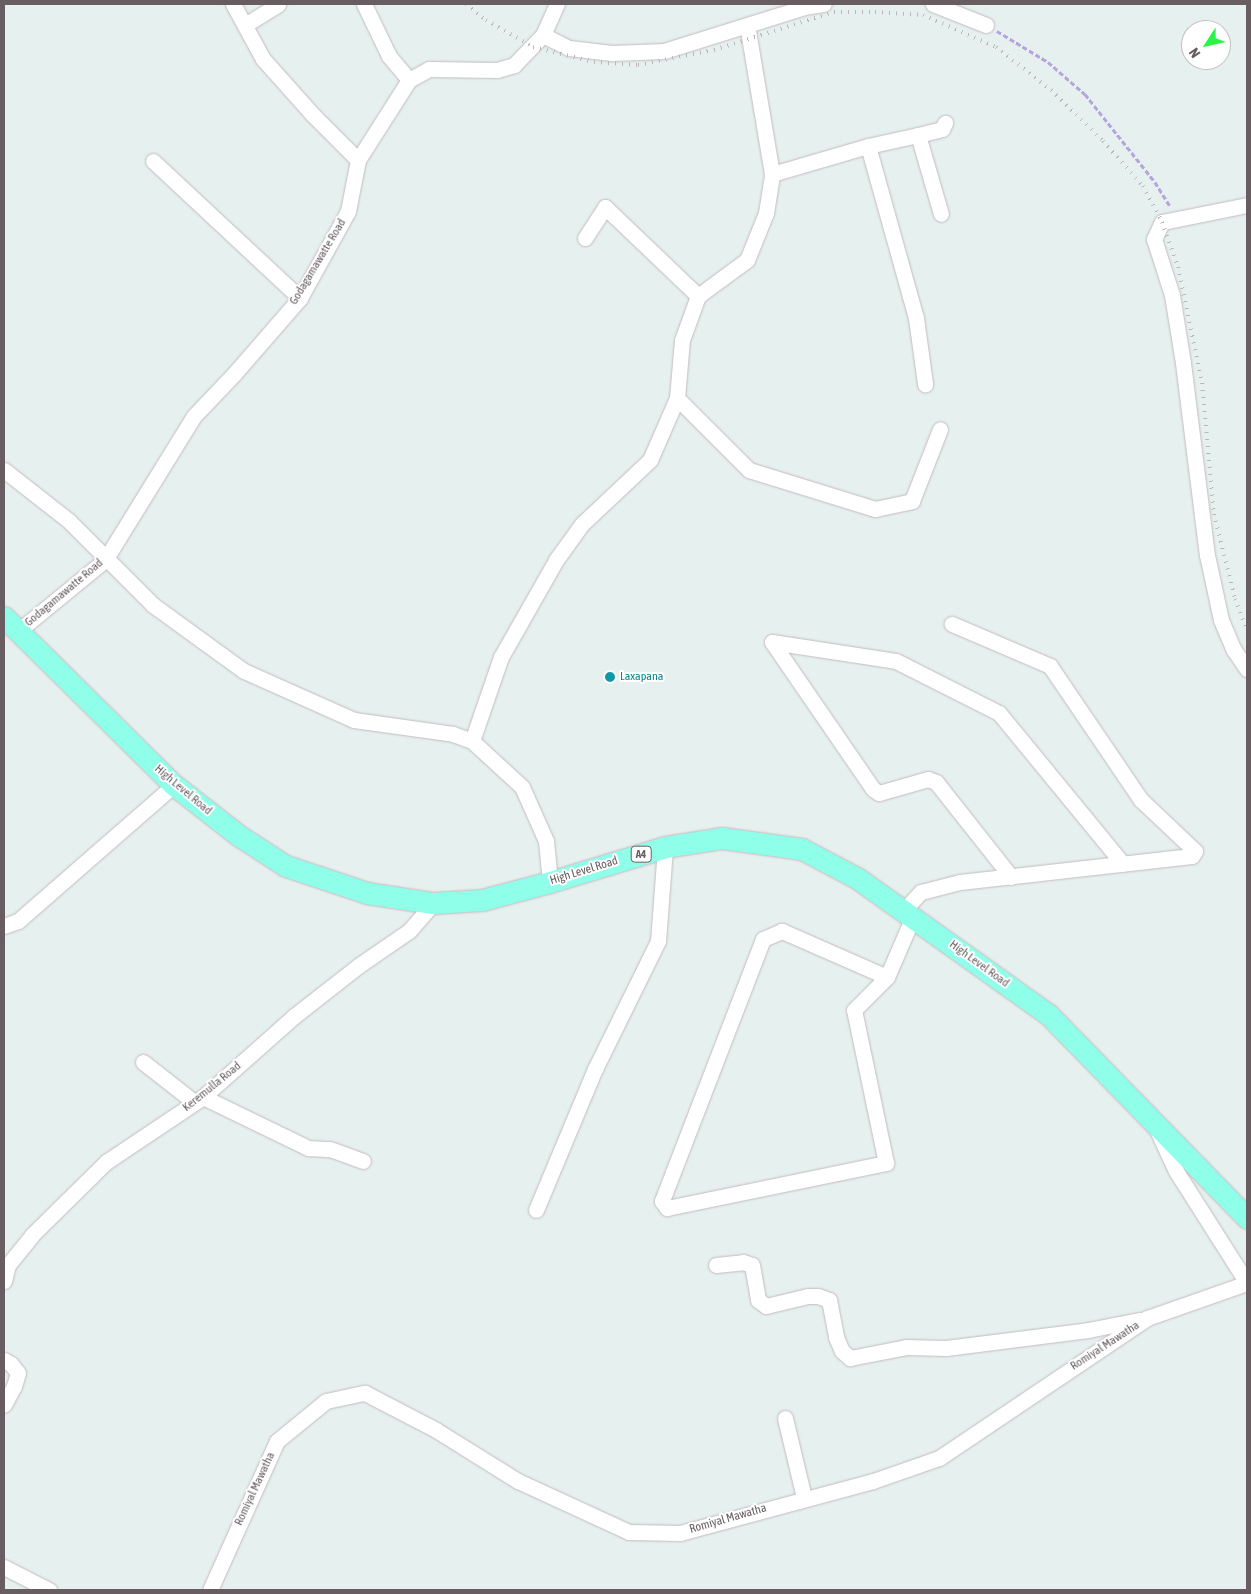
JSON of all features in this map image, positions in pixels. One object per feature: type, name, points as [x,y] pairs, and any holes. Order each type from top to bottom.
[{"type":"highway","name":"High Level Road","points":[[10,624],[174,785],[238,835],[286,866],[367,893],[433,903],[482,900],[550,882],[665,847],[722,838],[802,849],[856,878],[1048,1014],[1247,1218]]},
{"type":"street","points":[[233,4],[264,59],[314,116],[358,160]]},
{"type":"street","points":[[245,25],[278,4]]},
{"type":"street","points":[[364,4],[389,56],[410,80],[429,69],[497,70],[514,65],[543,35],[557,4]]},
{"type":"street","points":[[543,35],[569,48],[612,53],[664,51],[804,7],[824,4]]},
{"type":"street","points":[[933,4],[986,25]]},
{"type":"street","points":[[472,741],[501,657],[556,560],[582,524],[650,460],[677,398],[682,340],[698,296],[747,260],[766,213],[772,174],[747,25]]},
{"type":"street","name":"Godagamawatte Road","points":[[10,624],[105,560],[194,416],[234,374],[300,298],[348,211],[358,160],[410,80]]},
{"type":"street","points":[[772,174],[868,146],[942,129],[945,123]]},
{"type":"street","points":[[918,135],[941,214]]},
{"type":"street","points":[[868,146],[916,318],[925,384]]},
{"type":"street","points":[[152,161],[300,298]]},
{"type":"street","points":[[1247,206],[1162,222],[1154,239],[1172,295],[1183,362],[1207,555],[1221,620],[1234,650],[1247,669]]},
{"type":"street","points":[[585,238],[606,207],[698,296]]},
{"type":"street","points":[[677,398],[749,470],[874,509],[912,501],[940,429]]},
{"type":"street","points":[[4,470],[69,521],[105,560],[153,605],[244,671],[354,720],[454,734],[472,741],[522,787],[546,841],[550,882]]},
{"type":"street","points":[[887,977],[782,931],[763,939],[662,1201],[667,1208],[886,1163],[854,1010],[887,977],[908,914],[921,892],[960,882],[1192,856],[1195,852],[1142,800],[1050,666],[952,624]]},
{"type":"street","points":[[1011,877],[936,782],[928,779],[879,792],[873,789],[772,642],[896,662],[999,713],[1123,864]]},
{"type":"street","points":[[4,926],[18,922],[174,785]]},
{"type":"street","points":[[536,1210],[595,1070],[658,941],[665,847]]},
{"type":"street","name":"Keremulla Road","points":[[4,1281],[6,1264],[38,1228],[106,1162],[199,1100],[293,1018],[358,966],[409,931],[433,903]]},
{"type":"street","points":[[143,1062],[199,1100],[308,1148],[330,1149],[363,1161]]},
{"type":"street","points":[[1153,1121],[1176,1171],[1247,1283]]},
{"type":"street","points":[[716,1265],[743,1262],[752,1265],[758,1300],[766,1306],[808,1296],[818,1296],[829,1300],[836,1337],[842,1351],[850,1358],[906,1347],[946,1348],[1088,1330],[1147,1318]]},
{"type":"street","name":"Romiyal Mawatha","points":[[210,1590],[277,1441],[326,1401],[365,1393],[436,1430],[518,1481],[629,1532],[680,1533],[804,1498],[873,1481],[939,1458],[1147,1318],[1247,1283]]},
{"type":"street","points":[[4,1360],[11,1364],[18,1373],[14,1386],[4,1405]]},
{"type":"street","points":[[785,1418],[804,1498]]},
{"type":"street","points":[[4,1567],[49,1590]]},
{"type":"path","points":[[986,25],[1048,62],[1085,94],[1155,182],[1177,218]]},
{"type":"railway","points":[[466,4],[486,20],[533,47],[594,62],[638,65],[714,50],[834,12],[923,15],[996,47],[1051,90],[1103,141],[1143,186],[1162,222],[1178,267],[1202,383],[1214,514],[1235,599],[1247,630]]},
{"type":"place","name":"Laxapana","points":[[610,677]]}]
